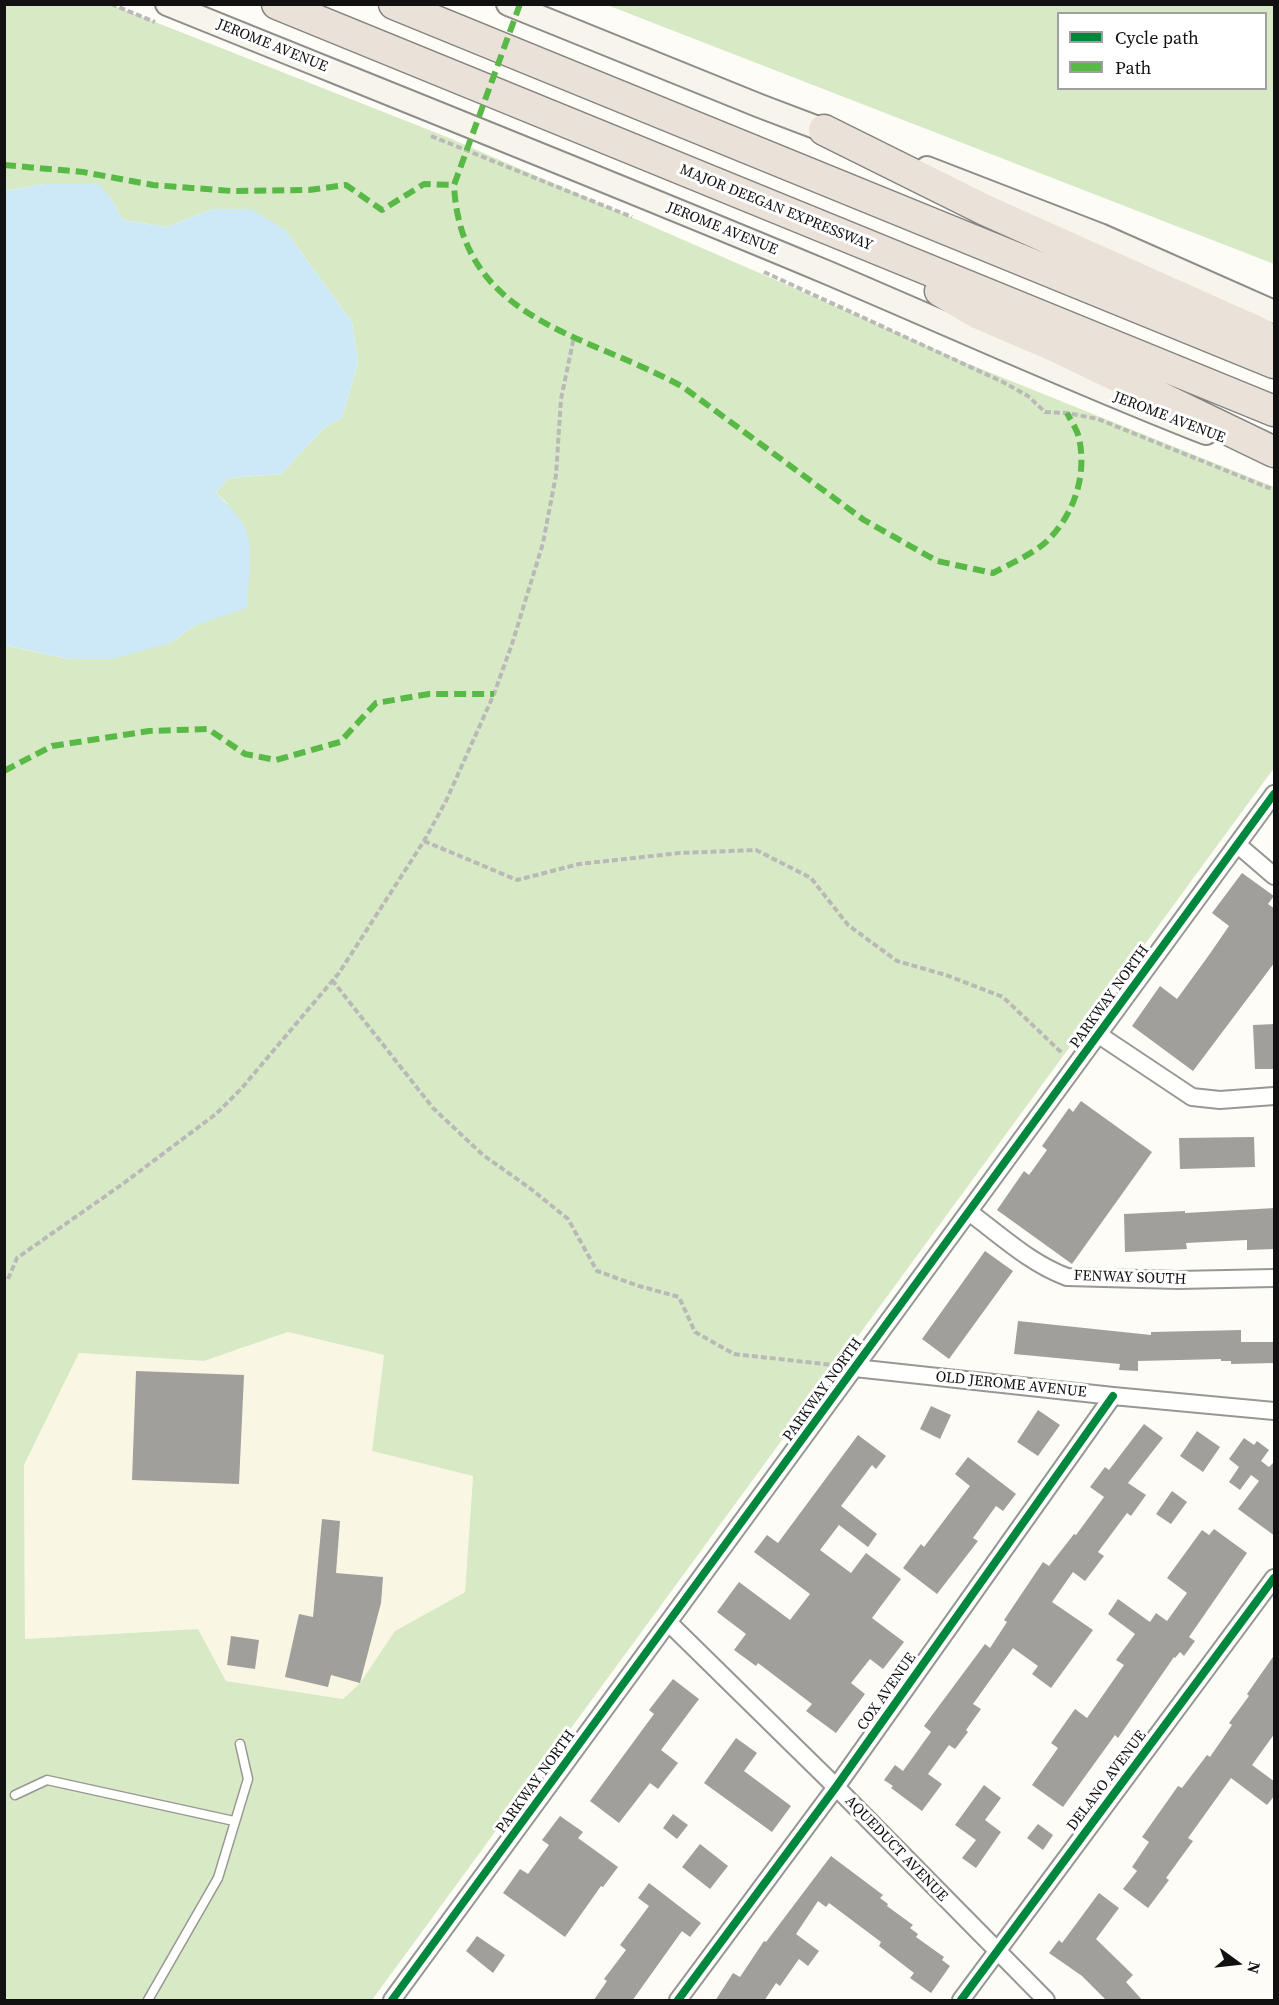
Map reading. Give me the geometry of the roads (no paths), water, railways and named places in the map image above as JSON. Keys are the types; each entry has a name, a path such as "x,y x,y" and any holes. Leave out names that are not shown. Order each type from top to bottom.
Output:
{"highway":[{"name":"MAJOR DEEGAN EXPRESSWAY","path":"277,4 1275,411"},
{"path":"394,4 1275,363"},
{"path":"824,130 985,210 1216,313 1275,342"},
{"path":"855,240 979,314 1056,347 1275,452"}],"main road":[{"path":"508,4 709,86 971,184 1100,236 1275,312"},
{"name":"JEROME AVENUE","path":"166,16 756,243 1140,408 1275,458"}],"street":[{"name":"PARKWAY NORTH","path":"392,2001 1275,794"},
{"path":"1238,845 1275,876"},
{"path":"1099,1035 1192,1097 1220,1100 1275,1096"},
{"name":"FENWAY SOUTH","path":"969,1212 1038,1263 1067,1277 1178,1280 1275,1278"},
{"name":"OLD JEROME AVENUE","path":"855,1368 1275,1411"},
{"name":"COX AVENUE","path":"678,2001 836,1787 1113,1396"},
{"name":"DELANO AVENUE","path":"961,2001 1275,1578"},
{"name":"AQUEDUCT AVENUE","path":"669,1623 836,1787 1046,2001"}],"lane":[{"path":"148,2001 218,1878 248,1779 240,1744"},
{"path":"15,1795 47,1780 234,1821"}],"water":[{"path":"44,184 98,184 110,197 123,220 167,227 213,209 251,209 285,230 352,322 358,363 342,418 325,427 281,474 228,478 216,493 238,517 249,540 247,608 194,626 170,643 112,659 69,659 5,645 5,191"}]}
